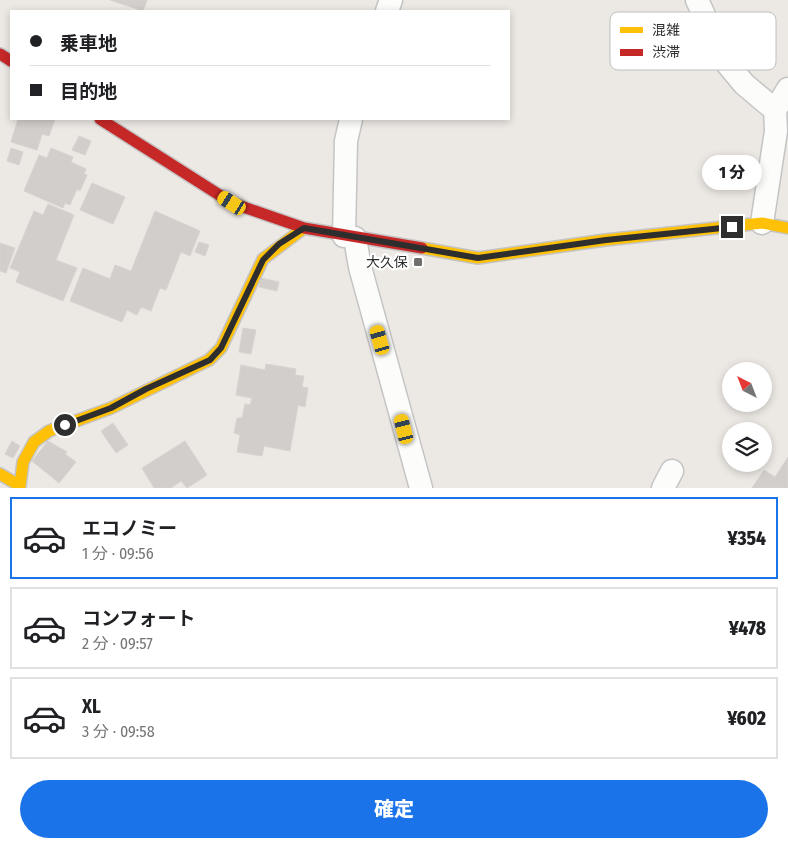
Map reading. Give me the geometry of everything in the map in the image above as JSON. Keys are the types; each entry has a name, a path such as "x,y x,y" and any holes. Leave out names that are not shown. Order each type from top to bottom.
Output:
{"street":[{"path":"697,0 703,12"},
{"path":"732,70 744,84 775,110"},
{"path":"762,223 776,131 775,110 788,90"},
{"path":"102,120 232,203 304,228 478,258 606,240 762,223 788,228"},
{"path":"351,120 346,141 350,237 421,488"},
{"path":"0,474 22,487 23,462 34,442 49,431 111,408 146,389 210,360 221,348 263,260 279,244 304,228"}],"building":[{"path":"110,0 147,0 143,10"},
{"path":"18,120 55,120 49,136 42,134 37,150 11,142"},
{"path":"79,136 91,141 85,155 72,150"},
{"path":"11,148 23,152 19,165 7,161"},
{"path":"51,148 73,157 71,162 86,169 84,174 87,175 80,191 77,189 70,205 65,203 63,208 24,191 39,155 47,158"},
{"path":"92,183 125,197 113,224 80,210"},
{"path":"48,204 74,215 56,260 77,268 63,301 16,282 20,272 10,268 34,211 43,215"},
{"path":"155,211 200,231 190,256 181,252 166,290 160,288 151,311 141,307 137,315 127,310 122,322 70,301 83,268 110,279 115,265 131,271"},
{"path":"199,242 209,245 205,256 195,252"},
{"path":"0,243 15,248 6,273 0,271"},
{"path":"261,278 279,282 277,291 259,287"},
{"path":"243,328 256,330 251,354 239,352"},
{"path":"266,364 296,369 295,375 304,376 302,387 308,388 305,407 298,405 290,451 264,446 262,456 237,452 240,435 234,433 237,418 242,418 245,404 250,405 252,398 236,395 241,365 265,370"},
{"path":"113,423 128,445 116,453 101,431"},
{"path":"12,441 20,446 13,458 5,454"},
{"path":"48,441 67,452 65,454 76,462 59,483 32,461"},
{"path":"185,441 207,475 187,488 181,481 171,488 154,488 142,468"},
{"path":"788,457 788,488 752,488 763,472 767,472 775,477"}],"traffic: slow":[{"path":"422,248 478,258 605,240 762,223 788,228"},
{"path":"0,474 20,486 23,462 34,442 49,431 111,408 209,360 221,348 263,259 304,228"}],"traffic: jam":[{"path":"0,54 10,60"},
{"path":"102,120 232,203 304,228 422,248"}],"place":[{"name":"大久保","path":"418,262"}],"route":[{"path":"65,425 111,408 146,389 210,360 221,348 263,260 279,244 304,228 478,258 606,240 732,227"}]}
